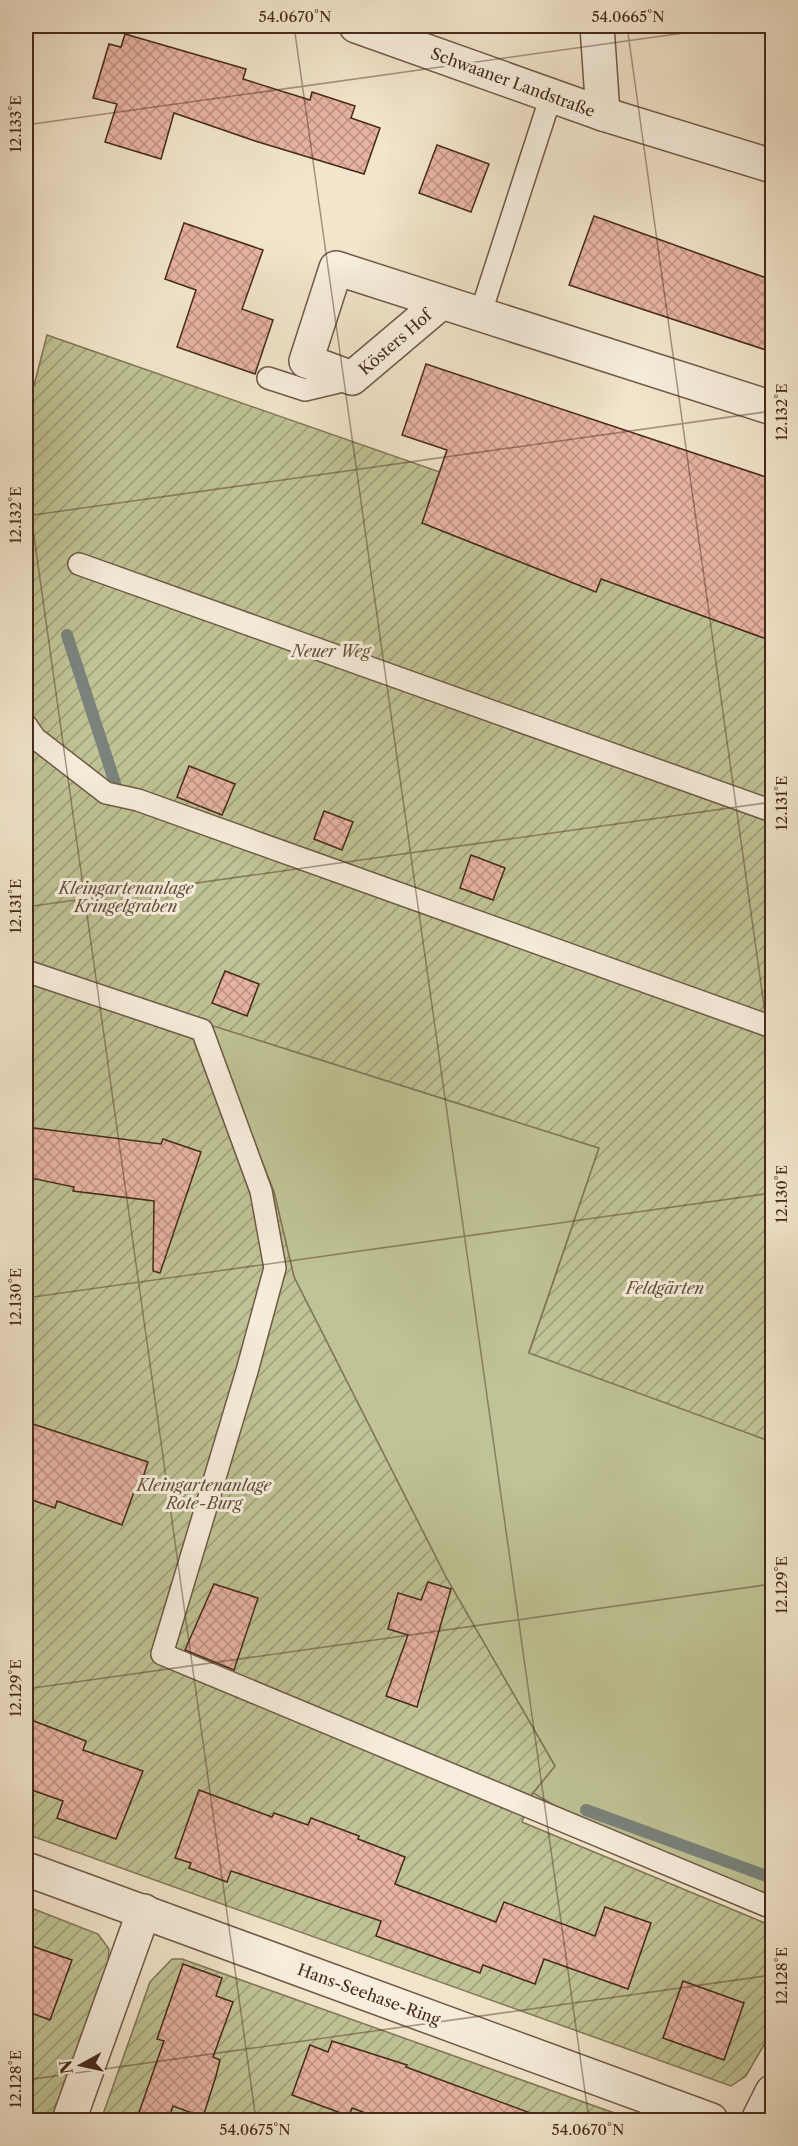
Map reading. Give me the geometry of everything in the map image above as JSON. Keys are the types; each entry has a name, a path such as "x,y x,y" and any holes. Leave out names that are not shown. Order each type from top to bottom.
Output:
{"street":[{"name":"Schwaaner Landstraße","path":"356,26 603,114 772,166"},
{"name":"Schwaaner Landstraße","path":"597,26 603,114"},
{"name":"Kösters Hof","path":"442,302 352,378 306,361 336,268 481,312 772,408"},
{"name":"Hans-Seehase-Ring","path":"26,1869 711,2121"},
{"path":"69,2121 144,1911"},
{"path":"758,2121 772,2092"}],"lane":[{"path":"481,312 551,96"},
{"path":"268,378 305,390 352,378"},
{"path":"79,564 772,811"},
{"path":"26,726 35,738 106,793 138,800 772,1027"},
{"path":"26,972 202,1030 261,1191 275,1268 247,1371 162,1654 772,1908"}],"green space":[{"path":"47,335 772,588 772,1442 529,1353 599,1148 207,1024 274,1192 294,1277 447,1579 555,1766 533,1793 522,1822 772,1926 772,2031 746,2076 731,2086 26,1834 26,416"},
{"path":"206,1023 599,1148 529,1352 772,1442 772,1896 583,1822 533,1793 555,1766 447,1579 294,1277 274,1192"},
{"path":"26,1906 98,1934 109,1949 108,1963 52,2120 26,2120"},
{"path":"172,1959 182,1959 634,2120 101,2120 150,1982"}],"building":[{"path":"125,34 246,69 243,79 310,100 312,92 355,106 351,118 380,128 364,174 255,141 174,113 161,159 105,142 117,104 93,98 109,44 121,47"},
{"path":"437,145 489,164 471,212 419,193"},
{"path":"594,216 772,280 772,352 569,285"},
{"path":"184,223 263,250 242,309 273,320 255,374 177,347 196,290 165,279"},
{"path":"426,364 772,479 772,641 601,579 596,592 422,523 447,450 402,435"},
{"path":"189,766 235,784 222,815 177,797"},
{"path":"324,811 353,822 342,850 314,839"},
{"path":"471,855 505,868 493,900 460,888"},
{"path":"225,971 259,984 247,1016 212,1003"},
{"path":"26,1127 161,1144 163,1139 201,1152 160,1273 153,1271 154,1201 73,1191 74,1187 26,1177"},
{"path":"33,1424 148,1462 138,1493 134,1492 122,1525 57,1501 55,1508 26,1498 26,1448"},
{"path":"428,1582 451,1589 417,1707 386,1696 408,1635 388,1629 398,1593 421,1600"},
{"path":"214,1584 258,1598 234,1670 185,1650"},
{"path":"26,1718 86,1741 83,1750 143,1771 116,1839 57,1818 63,1801 26,1788"},
{"path":"199,1790 272,1817 274,1813 308,1825 311,1818 359,1836 358,1839 405,1857 395,1884 496,1922 504,1902 595,1936 605,1907 651,1923 628,1989 544,1959 535,1984 483,1965 480,1973 376,1936 381,1921 231,1871 227,1882 189,1868 191,1863 175,1858"},
{"path":"26,1944 72,1960 50,2020 26,2011"},
{"path":"183,1964 222,1978 216,1996 233,2002 213,2057 220,2060 216,2076 203,2117 173,2106 168,2121 136,2121 164,2041 157,2039"},
{"path":"683,1981 744,2003 724,2060 663,2038"},
{"path":"332,2041 407,2065 406,2067 541,2117 540,2121 387,2121 352,2108 349,2116 292,2095 310,2045 328,2052"}],"waterway":[{"path":"67,635 115,783"},
{"path":"586,1810 772,1878"}],"park label":[{"name":"Neuer Weg","path":"331,651"},
{"name":"Kleingartenanlage Kringelgraben","path":"126,897"},
{"name":"Feldgärten","path":"665,1288"},
{"name":"Kleingartenanlage Rote-Burg","path":"204,1494"}]}
